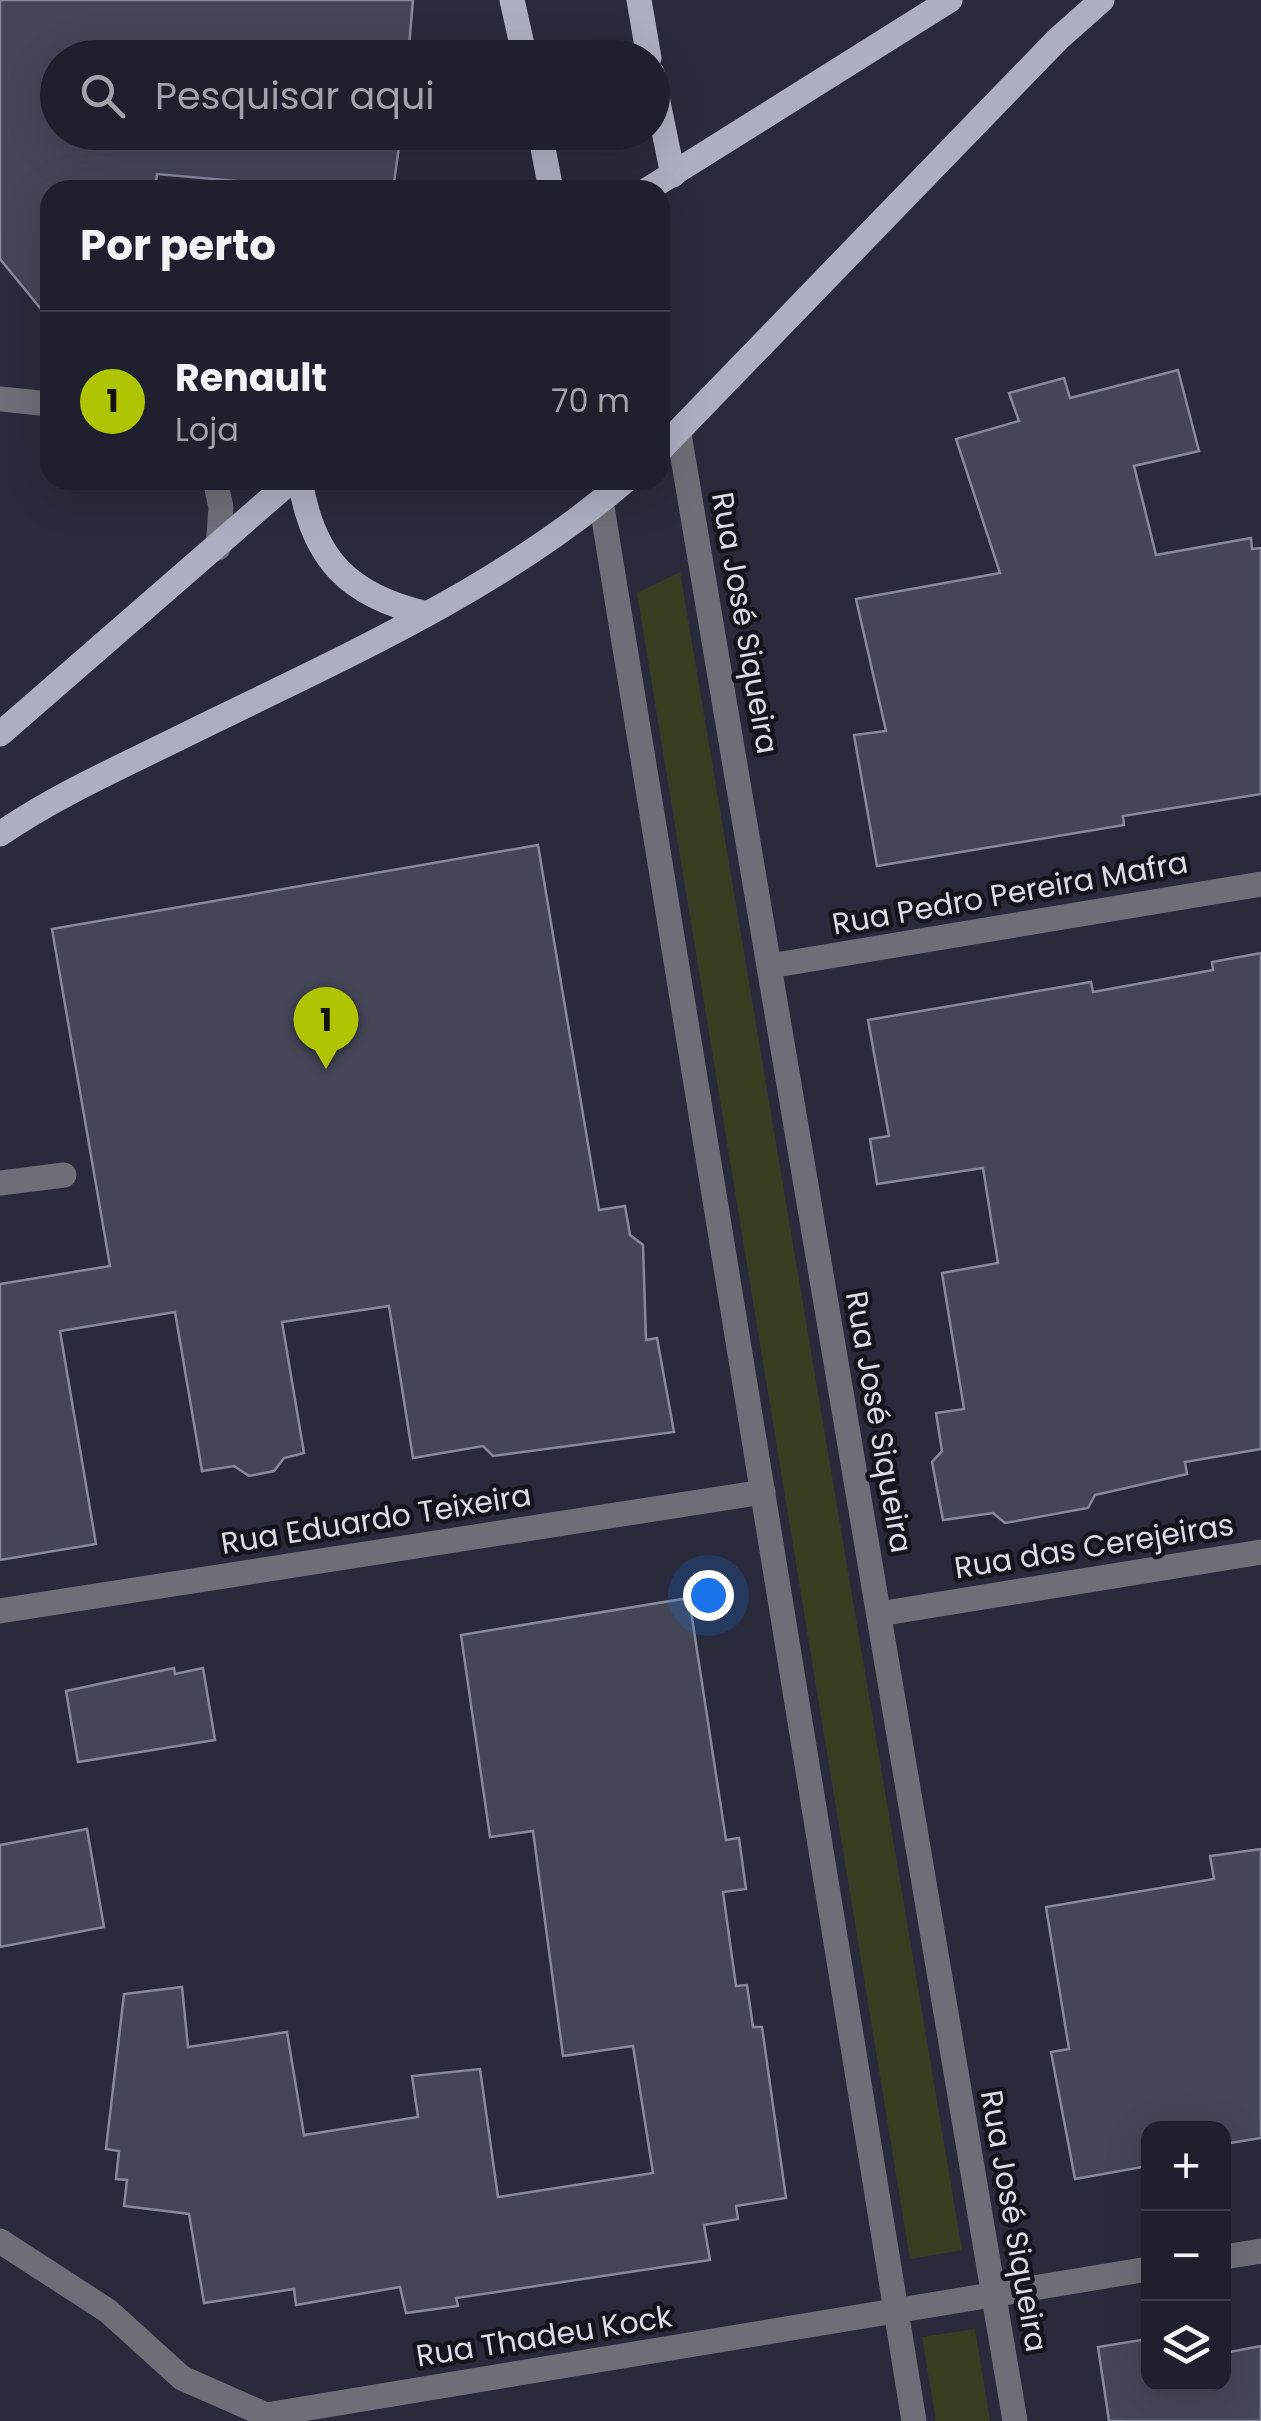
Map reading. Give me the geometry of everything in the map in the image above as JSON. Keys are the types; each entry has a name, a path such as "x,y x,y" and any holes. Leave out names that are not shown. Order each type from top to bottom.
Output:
{"main road":[{"path":"512,0 521,40"},
{"path":"638,0 646,40"},
{"path":"663,180 950,0"},
{"path":"670,442 1058,39 1102,0"},
{"path":"543,150 549,180"},
{"path":"668,150 673,174"},
{"path":"0,734 281,490"},
{"path":"301,490 305,514 322,552 351,584 387,605 427,614"},
{"path":"0,834 68,793 427,614 488,578 615,490"}],"street":[{"path":"0,399 40,403"},
{"name":"Rua José Siqueira","path":"670,442 770,966 1015,2421"},
{"path":"217,490 221,506 218,548"},
{"path":"601,502 914,2421"},
{"name":"Rua Pedro Pereira Mafra","path":"770,966 1261,884"},
{"path":"0,1183 64,1174"},
{"name":"Rua Eduardo Teixeira","path":"0,1611 762,1492"},
{"name":"Rua das Cerejeiras","path":"879,1614 1261,1552"},
{"name":"Rua Thadeu Kock","path":"0,2241 108,2311 182,2378 266,2415 1141,2271"},
{"path":"1231,2256 1261,2251"}],"green space":[{"path":"680,572 962,2250 910,2259 637,593"},
{"path":"975,2329 990,2421 936,2421 922,2337"}],"building":[{"path":"0,0 413,0 410,40 40,40 40,150 399,150 394,180 226,180 157,174 156,180 40,180 40,308 0,259"},
{"path":"1178,370 1199,451 1134,466 1156,555 1251,538 1252,549 1261,548 1261,794 1123,816 1124,825 877,866 854,735 886,731 856,599 1000,573 956,439 1019,421 1009,393 1064,378 1070,398"},
{"path":"538,845 599,1210 625,1206 630,1235 643,1245 646,1340 657,1338 674,1432 493,1456 483,1446 413,1458 389,1306 282,1322 304,1453 284,1458 274,1471 249,1476 234,1466 202,1471 175,1312 60,1331 96,1544 0,1560 0,1284 110,1266 52,929"},
{"path":"1261,953 1261,1449 1185,1462 1187,1474 1095,1495 1088,1508 1005,1523 993,1513 943,1520 932,1462 942,1451 936,1413 964,1409 942,1273 998,1263 983,1168 877,1184 870,1139 889,1136 868,1020 1091,982 1093,992 1213,970 1212,962"},
{"path":"689,1598 726,1840 739,1838 746,1889 723,1892 736,1986 747,1985 753,2027 762,2027 786,2198 736,2206 738,2219 704,2225 710,2260 456,2298 458,2306 406,2313 400,2287 296,2305 294,2289 204,2303 189,2214 124,2206 127,2180 116,2179 119,2151 106,2149 124,1994 182,1987 188,2047 287,2032 304,2135 418,2117 412,2076 480,2069 498,2197 653,2173 633,2046 563,2056 533,1831 490,1837 461,1635"},
{"path":"174,1668 175,1674 203,1668 215,1740 78,1762 66,1691"},
{"path":"87,1829 104,1927 0,1947 0,1845"},
{"path":"1261,1849 1261,2138 1231,2143 1231,2121 1141,2121 1141,2167 1075,2179 1051,2052 1069,2049 1046,1907 1214,1879 1210,1856"},
{"path":"1141,2340 1141,2391 1231,2391 1231,2352 1261,2346 1261,2421 1109,2421 1098,2347"}],"place":[{"name":"Renault","path":"326,1069"}]}
